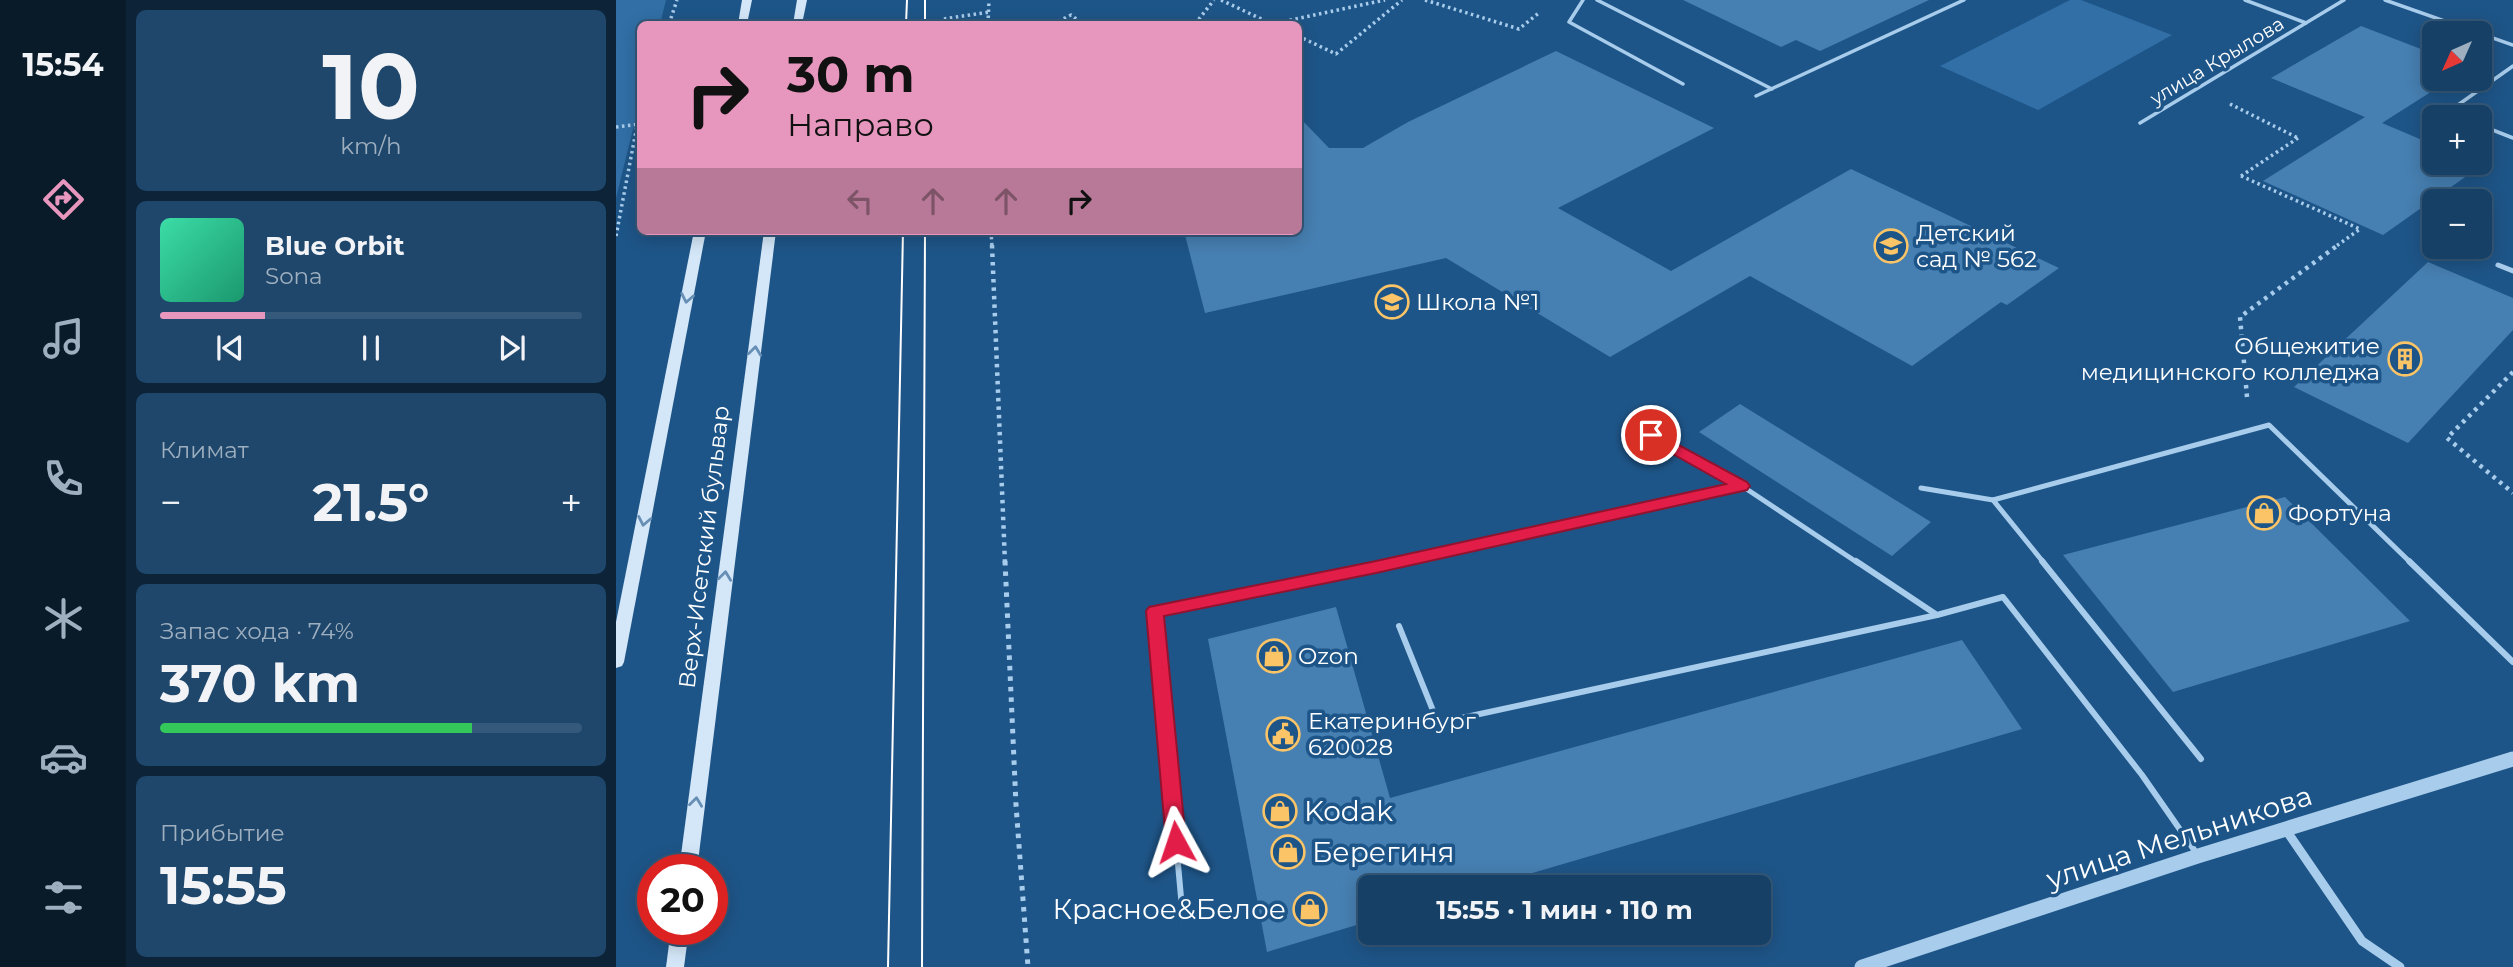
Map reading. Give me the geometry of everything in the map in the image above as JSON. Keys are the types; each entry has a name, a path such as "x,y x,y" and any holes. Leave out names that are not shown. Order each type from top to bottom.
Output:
{"main road":[{"path":"743,21 747,0"},
{"path":"798,21 802,0"},
{"path":"616,661 699,235"},
{"name":"Верх-Исетский бульвар","path":"690,854 769,235"},
{"path":"675,967 678,945"}],"street":[{"name":"улица Мельникова","path":"1862,967 2198,856 2513,759"},
{"path":"2286,830 2362,942 2400,967"}],"lane":[{"path":"1583,0 1569,22 1683,84"},
{"path":"1597,0 1772,89"},
{"path":"1756,96 1964,0"},
{"path":"2245,0 2306,23"},
{"name":"улица Крылова","path":"2140,123 2344,0"},
{"path":"2385,0 2513,44"},
{"path":"2459,105 2513,66"},
{"path":"2492,130 2513,138"},
{"path":"2498,265 2513,271"},
{"path":"1921,488 1993,500 2269,425 2513,662"},
{"path":"1651,435 1742,486 1937,615"},
{"path":"1183,919 1155,611 1376,567 1742,486"},
{"path":"1993,500 2201,759"},
{"path":"1399,626 1438,723 1937,615 2003,597 2142,775 2198,856"}],"path":[{"path":"670,21 677,0"},
{"path":"988,21 989,0"},
{"path":"1197,21 1214,0"},
{"path":"1221,0 1266,21"},
{"path":"1287,21 1385,0"},
{"path":"1302,38 1336,54 1402,0"},
{"path":"1424,0 1519,29 1546,7"},
{"path":"943,21 990,12"},
{"path":"1059,21 1071,15 1079,21"},
{"path":"2224,101 2298,138 2241,176 2360,229 2240,317 2250,432"},
{"path":"616,127 637,123"},
{"path":"616,236 637,133"},
{"path":"991,235 1016,805 1028,967"},
{"path":"2513,372 2447,438 2513,493"},
{"path":"2508,378 2513,382"}],"shaded area":[{"path":"616,0 666,0 661,21 637,21 637,113 616,198"},
{"path":"2070,0 2081,0 2172,35 2038,110 1940,66"}],"building":[{"path":"1683,0 1929,0 1820,51 1796,40 1781,47"},
{"path":"2361,26 2422,49 2422,91 2432,91 2382,123 2422,140 2422,175 2468,175 2448,189 2422,189 2422,207 2383,235 2263,181 2365,117 2271,78"},
{"path":"1556,51 1714,128 1558,208 1671,271 1851,169 2059,268 2007,305 2001,302 1912,366 1750,276 1610,357 1446,258 1205,313 1185,235 1302,235 1302,120 1329,148 1363,148 1408,122"},
{"name":"Общежитие медицинского колледжа","path":"2428,262 2513,298 2513,330 2408,443 2294,387"},
{"path":"1740,404 1931,522 1892,556 1699,432"},
{"path":"2285,497 2410,621 2173,692 2063,555"},
{"path":"1336,607 1390,798 1962,640 2022,729 1526,875 1358,875 1358,925 1267,952 1208,639"}],"tram line":[{"path":"906,21 907,0"},
{"path":"925,0 925,21"},
{"path":"888,967 903,235"},
{"path":"922,967 925,235"}],"place":[{"name":"Детский сад № 562","path":"1891,246"},
{"name":"Школа №1","path":"1392,302"},
{"name":"Общежитие медицинского колледжа","path":"2405,359"},
{"name":"Фортуна","path":"2264,513"},
{"name":"Ozon","path":"1274,656"},
{"name":"Екатеринбург 620028","path":"1283,734"},
{"name":"Kodak","path":"1280,811"},
{"name":"Берегиня","path":"1288,852"},
{"name":"Красное&Белое","path":"1310,909"}],"route":[{"path":"1176,842 1155,611 1376,567 1742,486 1651,435"}]}
